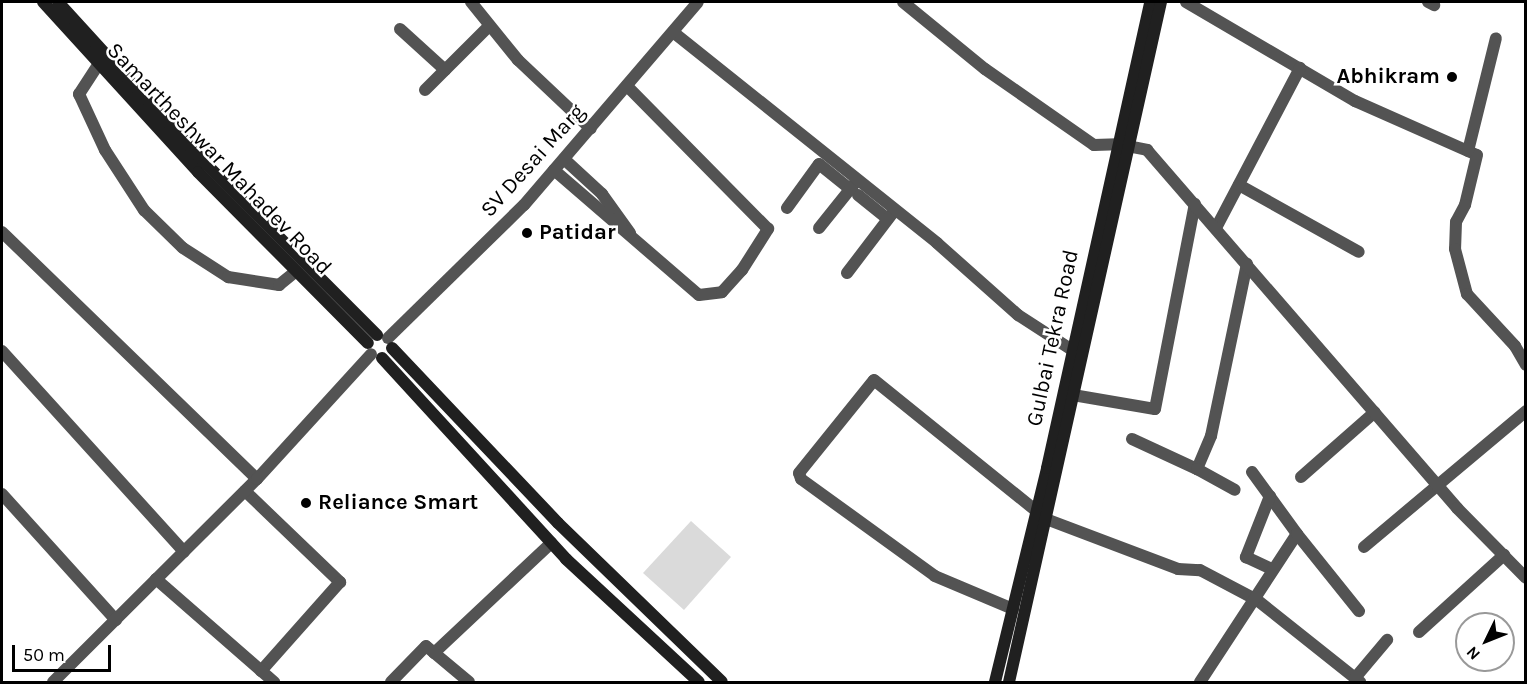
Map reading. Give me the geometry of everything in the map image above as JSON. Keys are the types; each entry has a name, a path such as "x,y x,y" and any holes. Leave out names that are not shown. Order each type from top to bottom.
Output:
{"main road":[{"name":"Samartheshwar Mahadev Road","path":"43,2 98,65 296,271 380,346"},
{"name":"Samartheshwar Mahadev Road","path":"58,2 198,156 380,346"},
{"name":"Gulbai Tekra Road","path":"995,682 1073,395 1150,2"},
{"name":"Gulbai Tekra Road","path":"1009,682 1072,350 1161,2"},
{"path":"380,346 551,543 699,682"},
{"path":"380,346 722,682"}],"street":[{"path":"471,2 518,60 591,129"},
{"name":"SV Desai Marg","path":"53,682 257,479 380,346 434,297 591,129 698,2"},
{"path":"903,2 1047,116 1094,145 1123,145 1147,150 1439,486 1523,573"},
{"path":"1186,2 1355,101 1477,155 1465,204 1456,222 1455,249 1467,294 1515,346 1526,364"},
{"path":"425,90 489,26"},
{"path":"400,29 445,70"},
{"path":"673,32 855,188 892,214 1018,315 1072,350"},
{"path":"1468,151 1496,38"},
{"path":"98,65 79,94 105,150 144,210 183,248 228,277 264,286 279,285 296,271"},
{"path":"1216,228 1300,68"},
{"path":"554,170 699,295 722,292 758,251 768,229 627,86"},
{"path":"564,159 602,194 635,242"},
{"path":"787,208 822,159"},
{"path":"1239,185 1359,252"},
{"path":"819,228 855,188"},
{"path":"1073,395 1155,409 1195,204"},
{"path":"847,273 892,214"},
{"path":"2,232 257,479"},
{"path":"1197,469 1211,436 1247,264"},
{"path":"2,351 184,552"},
{"path":"1013,609 935,576 801,479 800,473 874,381 1041,515 1178,569 1200,570 1257,600 1357,680 1387,640"},
{"path":"1364,547 1526,411"},
{"path":"1301,477 1375,412"},
{"path":"1132,439 1197,469 1234,490"},
{"path":"1252,472 1297,534 1359,612"},
{"path":"245,491 340,582 261,671"},
{"path":"2,494 116,620"},
{"path":"1270,496 1246,557 1272,569"},
{"path":"1200,682 1257,600 1272,569 1297,534"},
{"path":"434,653 551,543"},
{"path":"1419,632 1504,555"},
{"path":"156,579 274,682"},
{"path":"391,682 426,646 469,682"}],"shaded area":[{"path":"691,521 731,557 684,610 643,573"}],"place":[{"name":"Abhikram","path":"1452,77"},
{"name":"Patidar","path":"527,233"},
{"name":"Reliance Smart","path":"306,503"}]}
